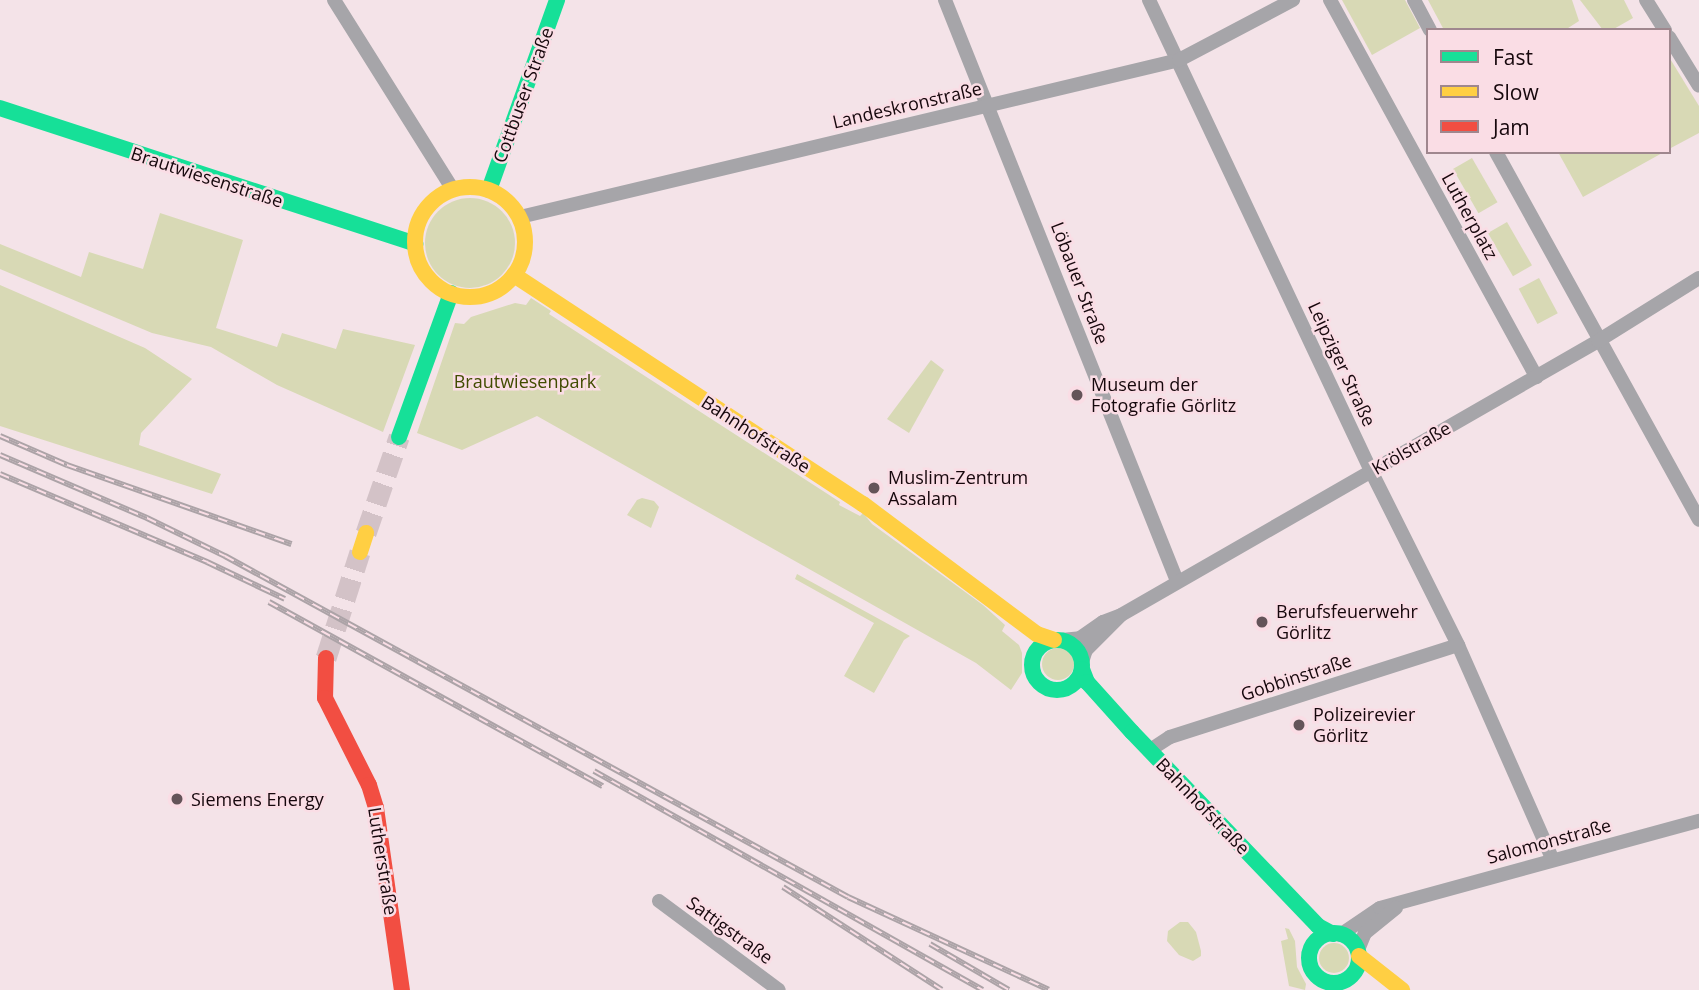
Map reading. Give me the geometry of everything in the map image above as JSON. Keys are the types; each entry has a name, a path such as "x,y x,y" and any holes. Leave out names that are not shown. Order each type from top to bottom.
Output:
{"main road":[{"name":"Cottbuser Straße","path":"489,190 558,0"},
{"name":"Brautwiesenstraße","path":"0,108 415,244"},
{"path":"467,187 489,190 506,200 520,217 525,247 514,275 501,287 485,295 468,297 451,293 436,285 425,273 415,244 417,226 435,199 453,190 467,187"},
{"name":"Bahnhofstraße","path":"514,275 853,497 1037,634 1058,640"},
{"path":"399,437 451,293"},
{"path":"360,552 366,533"},
{"name":"Bahnhofstraße","path":"994,600 1035,654"},
{"path":"1058,640 1076,649 1082,665"},
{"name":"Krölstraße","path":"1035,654 1039,648 1058,640"},
{"path":"1035,654 1033,668 1038,681 1053,689 1064,688"},
{"name":"Lutherstraße","path":"326,658 326,698 369,785 376,807 402,990"},
{"name":"Bahnhofstraße","path":"1082,665 1087,682 1132,732 1318,926 1351,940 1358,953 1402,990"},
{"name":"Krölstraße","path":"1064,688 1076,682 1082,665"},
{"name":"Bahnhofstraße","path":"1064,688 1084,695 1132,732"},
{"name":"Bahnhofstraße","path":"1274,880 1309,940 1310,965 1318,977 1333,983 1347,980 1385,990"},
{"path":"1311,950 1319,939 1337,934"},
{"path":"1347,980 1356,970 1358,953"}],"street":[{"path":"334,0 453,190"},
{"name":"Löbauer Straße","path":"945,0 1177,581"},
{"name":"Leipziger Straße","path":"1149,0 1371,471 1458,645 1552,859"},
{"name":"Landeskronstraße","path":"520,217 1179,60 1293,0"},
{"name":"Lutherplatz","path":"1329,0 1536,377"},
{"path":"1414,0 1429,28"},
{"path":"1646,0 1664,28"},
{"path":"1671,40 1699,86"},
{"path":"1497,154 1699,520"},
{"name":"Krölstraße","path":"1058,640 1080,638 1103,622 1121,615 1598,341 1699,278"},
{"name":"Krölstraße","path":"1082,665 1086,650 1121,615"},
{"name":"Gobbinstraße","path":"1150,750 1170,737 1458,645"},
{"name":"Salomonstraße","path":"1337,934 1368,912 1552,859 1699,821"},
{"name":"Sattigstraße","path":"659,901 779,990"},
{"name":"Salomonstraße","path":"1358,953 1362,937 1376,922 1410,901"}],"green space":[{"path":"1342,0 1405,0 1420,28 1372,55"},
{"path":"1428,0 1572,0 1579,21 1568,28 1443,28"},
{"path":"1580,0 1624,0 1633,18 1616,28 1601,28"},
{"path":"1671,60 1699,106 1699,133 1671,148"},
{"path":"1559,154 1660,154 1583,197"},
{"path":"1472,158 1498,202 1478,213 1453,169"},
{"path":"470,198 487,202 502,211 511,226 515,243 511,260 502,275 487,284 470,288 453,284 438,275 429,260 425,243 429,226 438,211 453,202"},
{"path":"160,213 243,240 216,328 277,347 282,333 336,349 343,329 415,345 383,432 277,385 211,347 152,333 0,269 0,244 81,277 89,252 143,269"},
{"path":"1507,222 1532,265 1513,276 1488,233"},
{"path":"1539,278 1558,313 1537,324 1519,289"},
{"path":"0,285 145,348 192,379 141,433 139,445 221,474 212,494 0,426"},
{"name":"Brautwiesenpark","path":"531,298 551,311 549,314 840,502 839,505 860,516 863,513 872,524 983,605 1005,625 1002,631 1019,645 1022,653 1022,673 1011,690 976,663 537,416 462,450 417,433 455,323 464,324 471,317 515,303 526,305"},
{"path":"931,360 944,370 909,433 887,419"},
{"path":"642,498 654,501 659,507 651,528 627,515 637,500"},
{"path":"797,574 910,636 904,640 874,693 844,676 874,623 795,579"},
{"path":"1058,648 1069,653 1074,664 1069,675 1058,680 1047,675 1042,664 1047,653"},
{"path":"1180,922 1188,922 1196,932 1201,956 1193,961 1179,955 1167,941 1168,931"},
{"path":"1285,928 1289,929 1295,941 1297,967 1306,984 1305,990 1289,986 1281,941 1288,939"},
{"path":"1334,943 1345,947 1349,958 1345,969 1334,973 1323,969 1319,958 1323,947"}],"tunnel":[{"path":"366,533 399,437"},
{"path":"326,658 360,552"}],"railway":[{"path":"0,436 67,465 291,544"},
{"path":"0,455 147,518 225,556 848,897 1049,990"},
{"path":"0,474 207,562 285,599"},
{"path":"269,602 603,786"},
{"path":"594,771 983,990"},
{"path":"783,887 942,990"},
{"path":"930,944 1009,990"}],"traffic: fast":[{"path":"489,190 557,0"},
{"path":"0,108 415,244"},
{"path":"399,437 451,293"},
{"path":"1057,640 1074,648 1082,665 1074,682 1057,690 1040,682 1032,665 1040,648 1057,640"},
{"path":"1082,669 1087,682 1132,732 1318,926 1333,934"},
{"path":"1334,933 1351,941 1359,958 1351,975 1334,983 1317,975 1309,958 1317,941 1334,933"}],"traffic: slow":[{"path":"470,187 491,191 509,203 521,221 525,242 521,263 509,281 491,293 470,297 449,293 431,281 419,263 415,242 419,221 431,203 449,191 470,187"},
{"path":"514,275 863,504 1037,634 1054,640"},
{"path":"360,552 366,533"},
{"path":"1359,956 1402,990"}],"traffic: jam":[{"path":"326,658 325,698 369,785 376,808 402,990"}],"place":[{"name":"Museum der Fotografie Görlitz","path":"1077,395"},
{"name":"Muslim-Zentrum Assalam","path":"874,488"},
{"name":"Berufsfeuerwehr Görlitz","path":"1262,622"},
{"name":"Polizeirevier Görlitz","path":"1299,725"},
{"name":"Siemens Energy","path":"177,799"}]}
